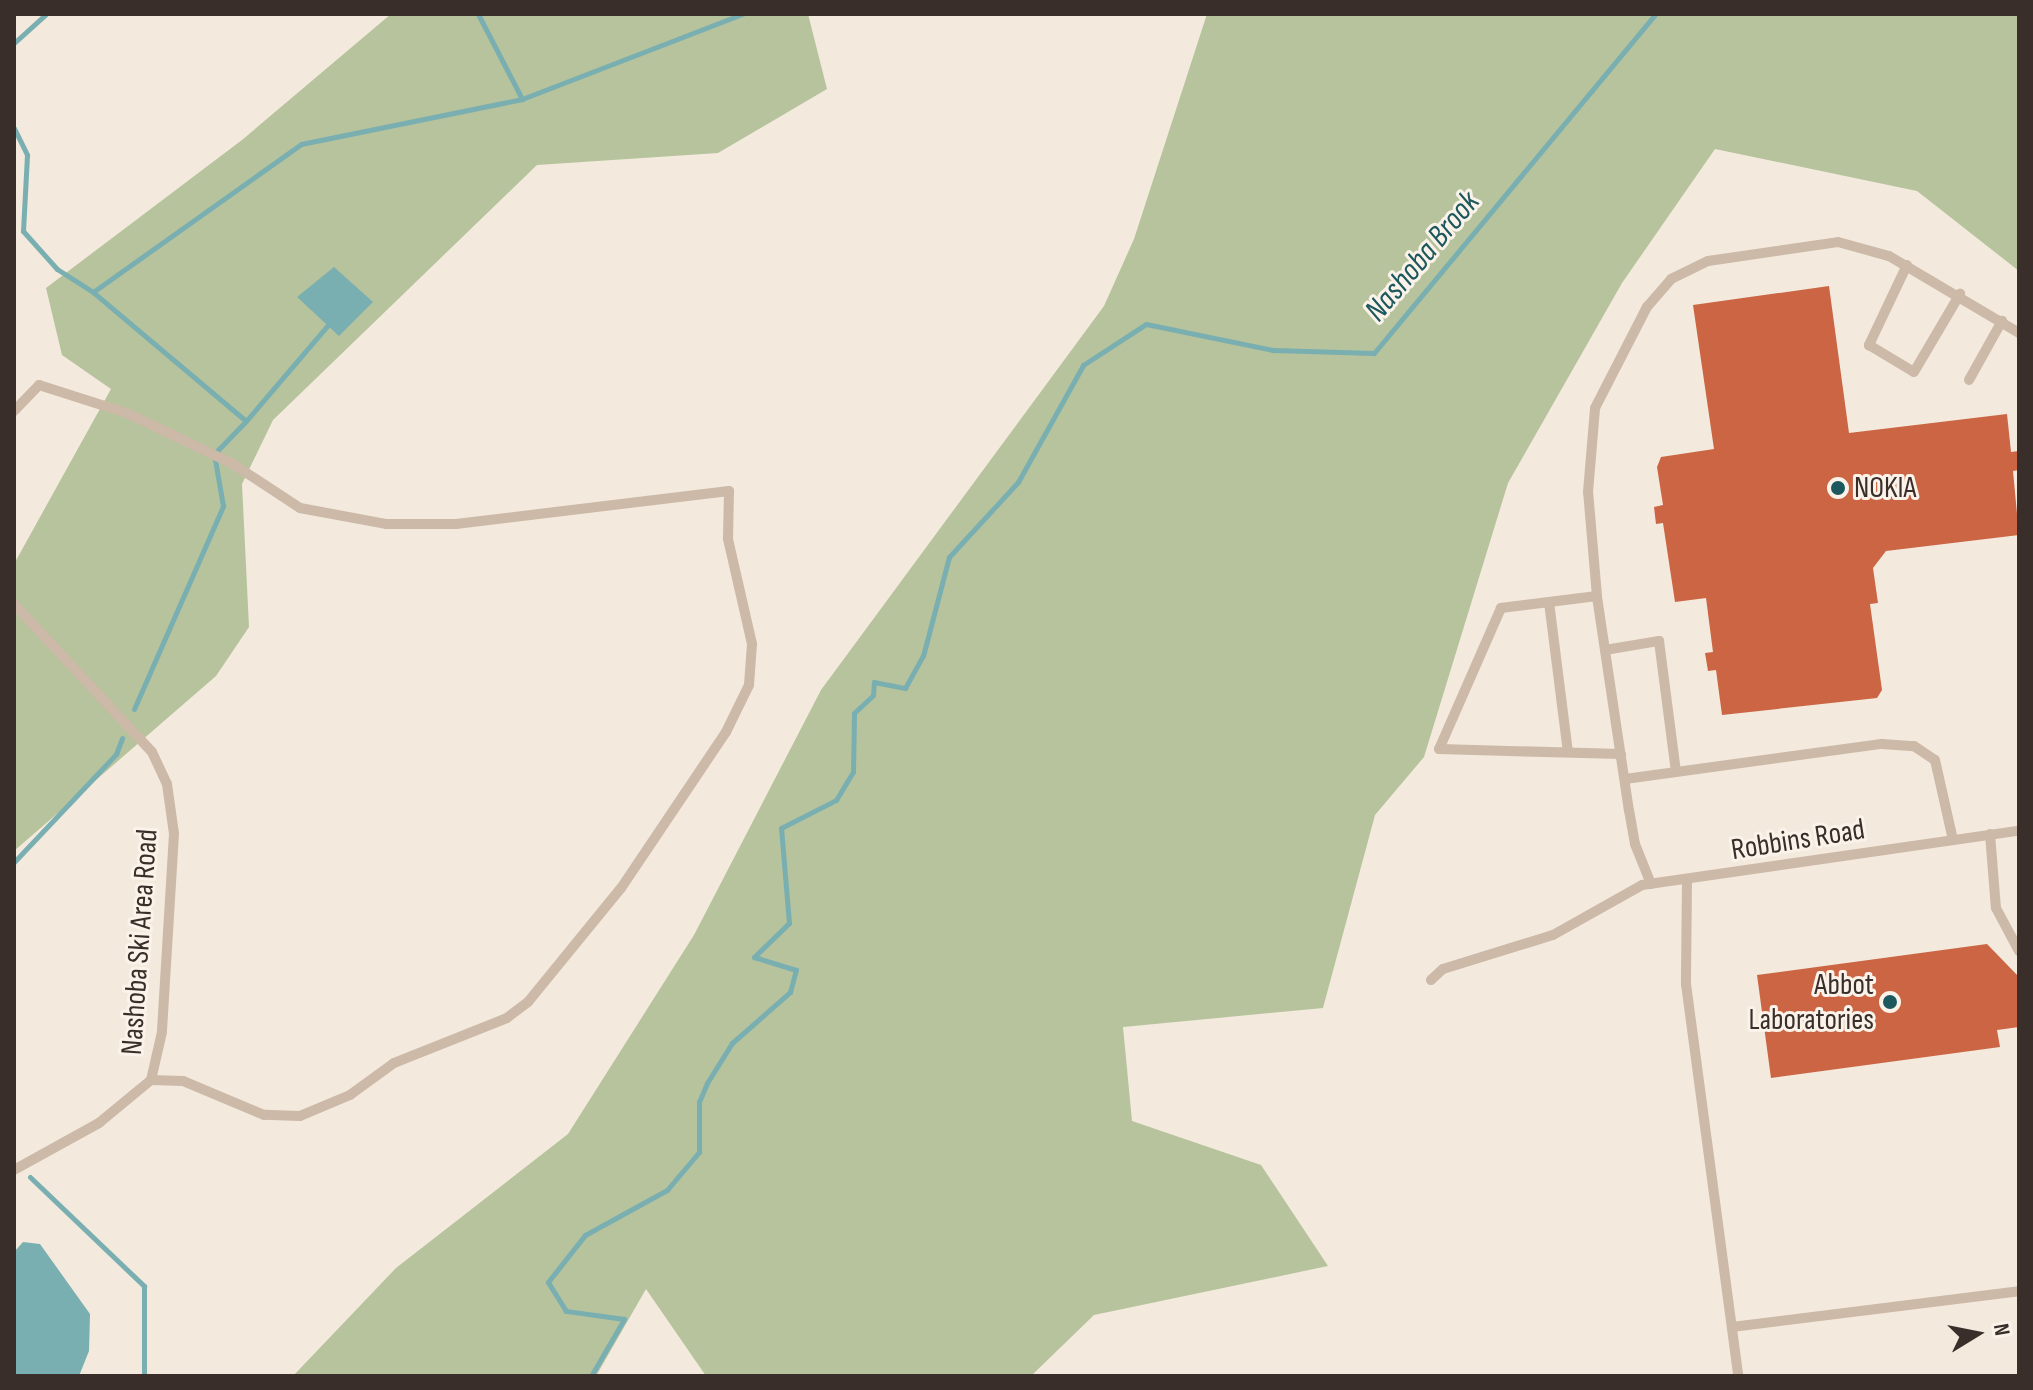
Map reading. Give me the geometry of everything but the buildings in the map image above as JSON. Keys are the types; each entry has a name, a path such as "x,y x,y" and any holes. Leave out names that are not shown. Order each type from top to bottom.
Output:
{"lane":[{"path":"1651,884 1635,844 1597,596 1588,492 1589,429 1603,383 1647,307 1671,279 1708,261 1838,242 1907,265 1960,294 2019,333"},
{"path":"1907,265 1869,345 1914,372 1960,294"},
{"path":"1969,380 2002,321"},
{"path":"14,411 39,385 139,419 233,464 300,508 386,524 456,524 729,491 728,539 752,644 749,685 726,732 638,864 528,1002 507,1018 394,1063 350,1095 300,1116 264,1115 183,1081 151,1080"},
{"path":"1597,596 1501,608 1439,749 1621,754"},
{"path":"1549,602 1568,752"},
{"name":"Nashoba Ski Area Road","path":"14,604 152,752 167,784 174,834 162,1032 151,1080 99,1123 14,1170"},
{"path":"1605,650 1659,641 1676,772"},
{"path":"1625,779 1882,744 1914,746 1935,760 1953,840"},
{"name":"Robbins Road","path":"1431,980 1443,969 1553,935 1589,911 1651,884 2019,831"},
{"path":"1990,834 1996,908 2019,951"},
{"path":"1687,881 1686,984 1738,1376"},
{"path":"1732,1327 2019,1291"}],"green space":[{"path":"391,14 808,14 827,89 718,153 537,165 273,420 242,484 249,627 216,676 14,851 14,564 111,389 62,355 46,288 242,140"},
{"path":"1207,14 2019,14 2019,271 1917,191 1715,149 1622,283 1508,483 1424,757 1375,815 1323,1008 1123,1027 1132,1121 1261,1165 1328,1266 1094,1315 1031,1376 706,1376 646,1289 596,1376 293,1376 396,1268 568,1134 694,935 821,690 1104,306 1134,239"}],"water":[{"path":"334,267 373,302 339,336 297,297"},
{"path":"23,1242 40,1244 90,1314 89,1351 79,1376 14,1376 14,1252"}],"waterway":[{"path":"14,43 46,14"},
{"path":"478,14 522,99"},
{"path":"134,709 223,506 214,454 246,421 93,292 301,144 522,99 742,14"},
{"name":"Nashoba Brook","path":"591,1376 624,1319 566,1311 548,1282 585,1235 667,1190 699,1152 699,1102 707,1083 732,1043 790,992 796,970 754,957 789,923 781,828 836,800 853,772 854,713 873,695 874,682 905,688 923,656 949,557 1018,482 1083,365 1146,324 1273,350 1374,353 1655,14"},
{"path":"14,128 27,155 23,231 57,269 93,292"},
{"path":"246,421 328,325"},
{"path":"14,862 116,754 122,738"},
{"path":"30,1177 144,1286 144,1376"}],"place":[{"name":"NOKIA","path":"1838,488"},
{"name":"Abbot Laboratories","path":"1890,1002"}]}
